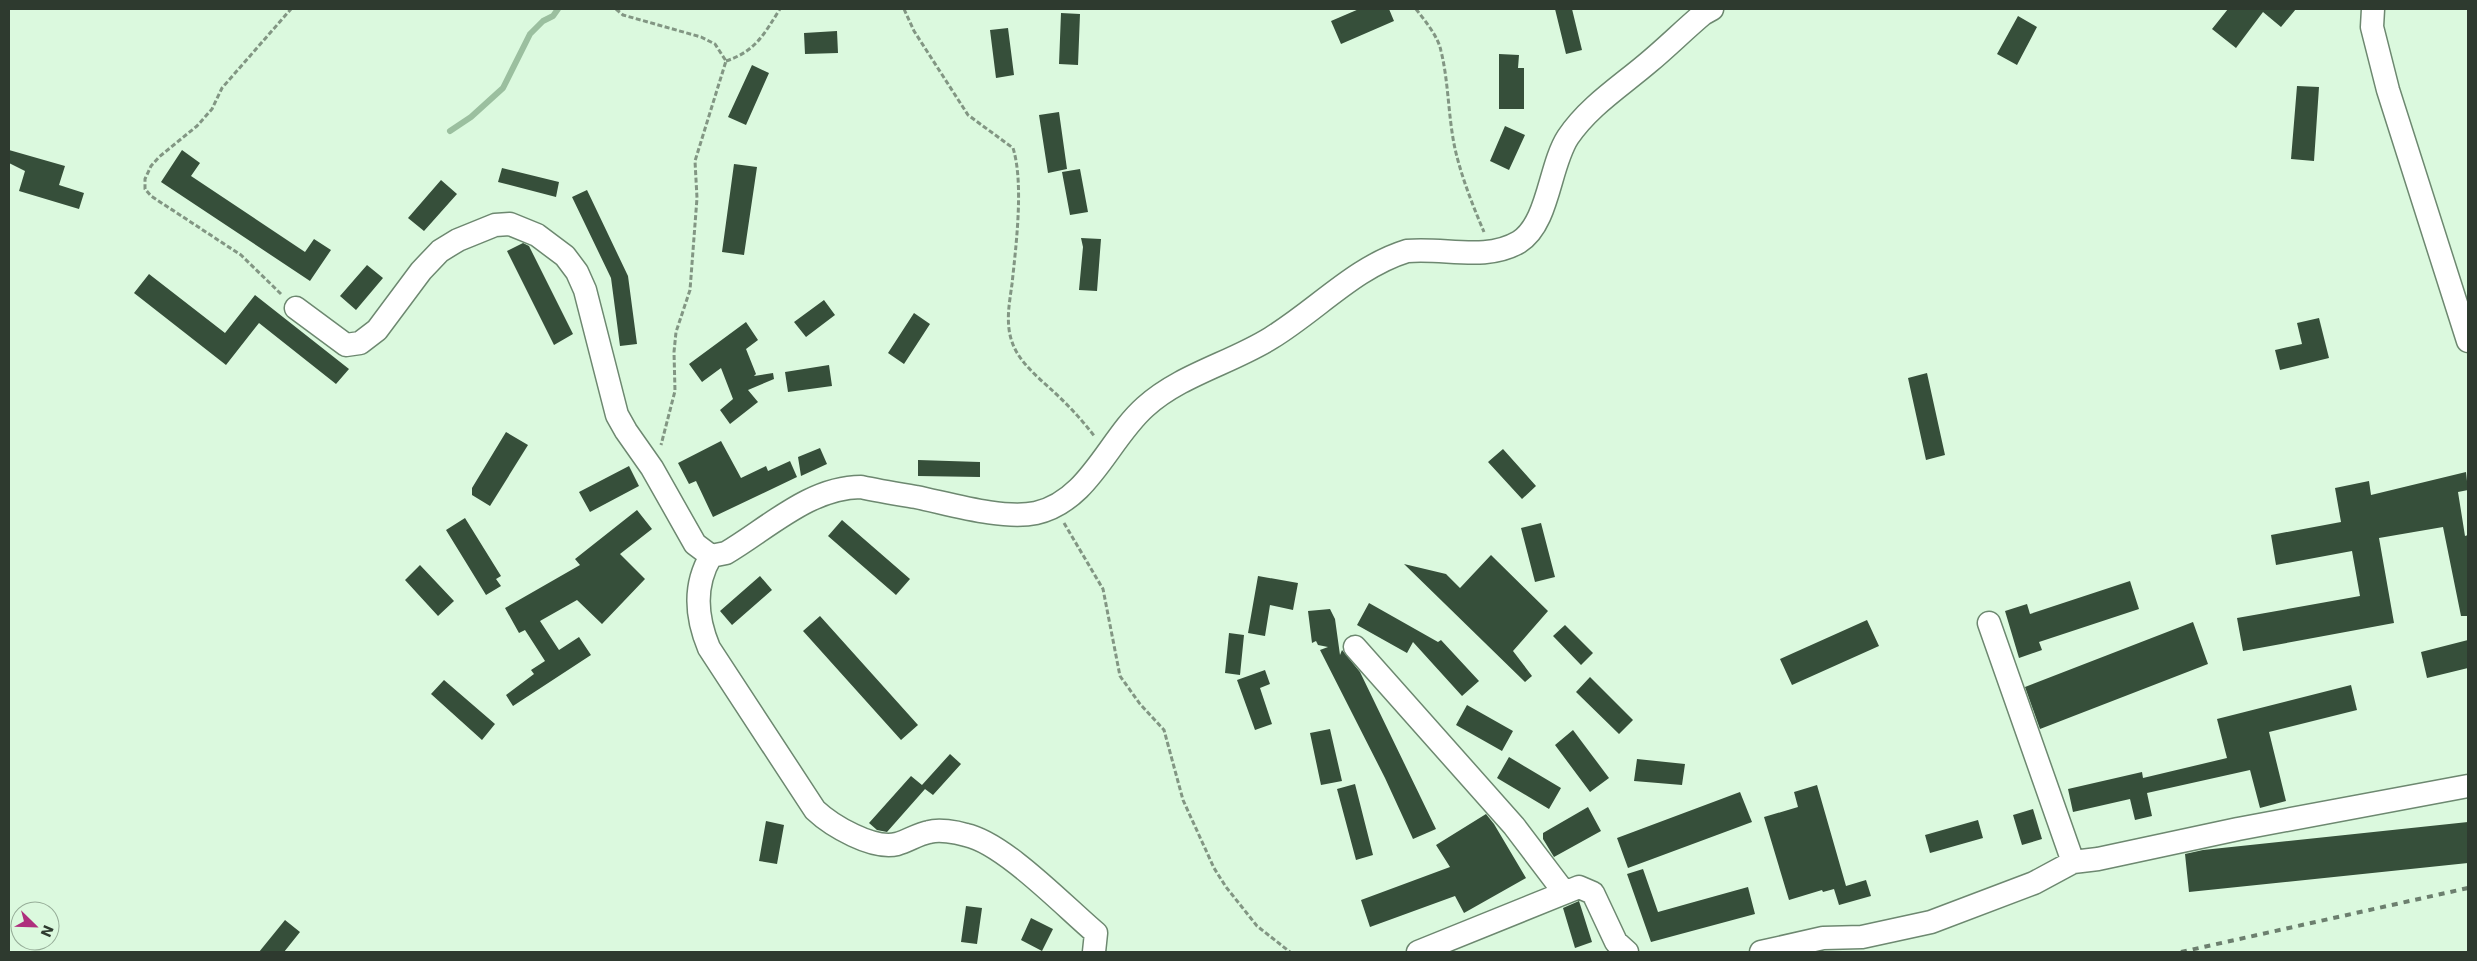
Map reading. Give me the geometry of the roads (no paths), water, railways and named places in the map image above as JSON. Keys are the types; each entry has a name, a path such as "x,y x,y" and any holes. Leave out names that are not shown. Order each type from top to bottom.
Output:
{"street":[{"path":"296,308 346,345 353,346 360,343 376,330 421,270 440,250 458,240 495,225 510,224 526,229 551,244 577,272 592,311 617,415 626,432 652,468 695,544 711,556 726,553 785,515 830,492 846,487 861,487 988,511 1035,513 1051,508 1088,479 1146,405 1175,387 1270,339 1362,272 1379,262 1407,251 1492,252 1520,241 1530,232 1541,211 1558,158 1567,139 1578,124 1604,98 1703,14 1712,9"},
{"path":"2373,9 2372,27 2378,57 2468,341"},
{"path":"711,556 701,577 698,595 698,612 709,648 815,810 826,820 853,835 880,845 895,845 930,831 966,835 984,841 1003,852 1096,933 1094,952"},
{"path":"1989,623 2073,862"},
{"path":"1355,647 1514,826 1564,892"},
{"path":"1762,952 1823,938 1862,937 1930,922 2034,883 2073,862 2098,859 2238,829 2468,786"},
{"path":"1418,952 1579,887 1593,893 1616,942 1627,952"}],"waterway":[{"path":"450,131 471,117 503,88 530,34 543,21 553,16 558,9"}],"railway":[{"path":"2181,952 2468,888"}]}
